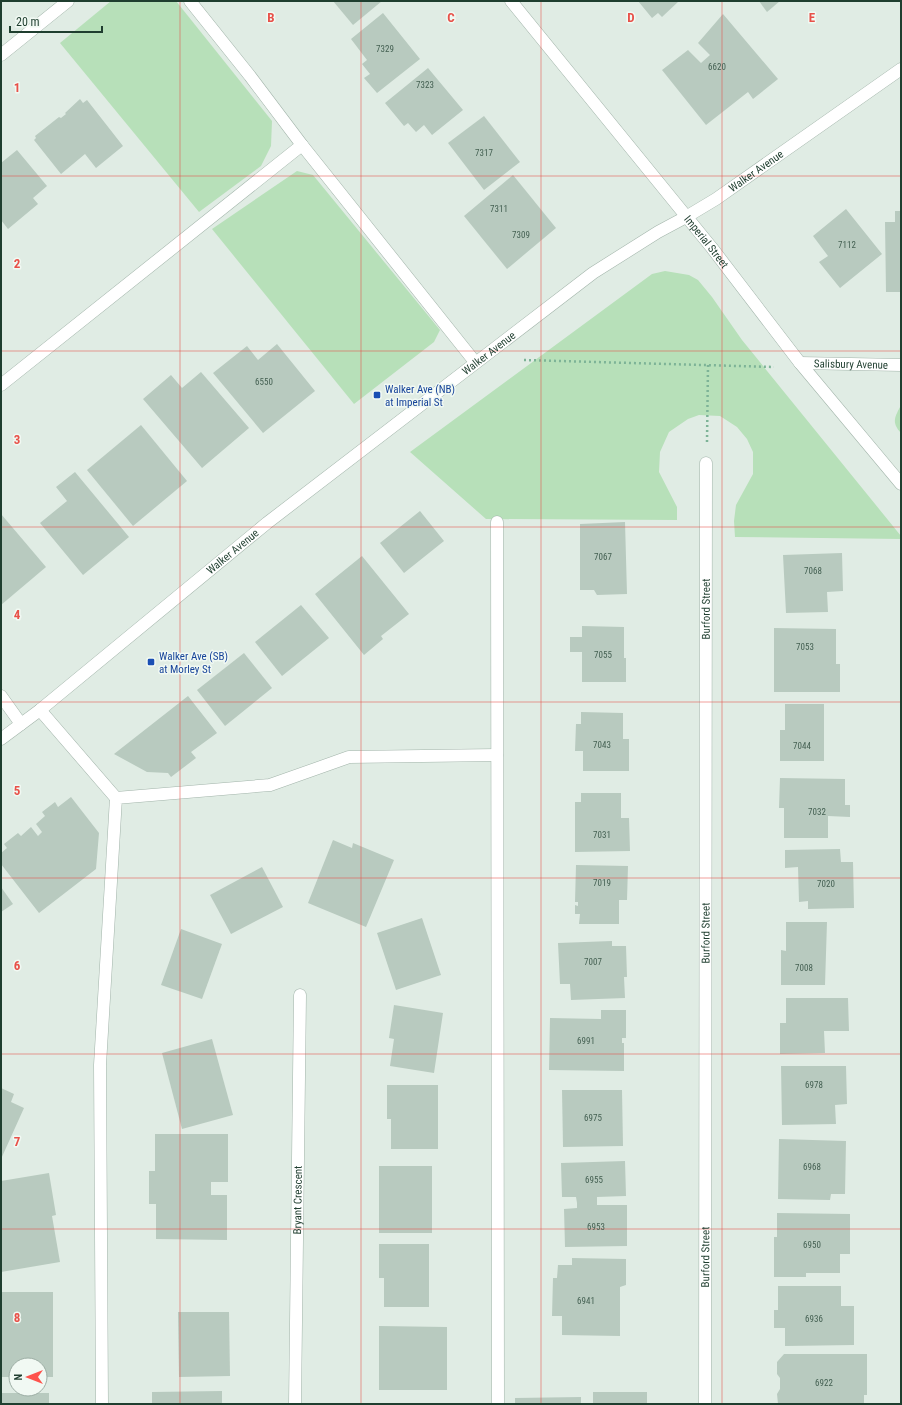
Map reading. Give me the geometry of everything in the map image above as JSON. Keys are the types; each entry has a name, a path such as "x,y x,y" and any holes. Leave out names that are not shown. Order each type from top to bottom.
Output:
{"street":[{"path":"1,55 68,1"},
{"path":"190,1 250,76 302,145 476,362"},
{"name":"Imperial Street","path":"511,1 686,218 712,248 800,363 901,484"},
{"name":"Walker Avenue","path":"1,739 40,710 267,524 593,273 658,232 686,218 721,196 901,69"},
{"path":"1,385 302,145"},
{"name":"Salisbury Avenue","path":"800,363 901,365"},
{"name":"Burford Street","path":"705,1404 706,463"},
{"path":"498,522 498,1404"},
{"path":"1,696 21,724"},
{"path":"40,710 116,798 100,1065 102,1404"},
{"path":"116,798 270,785 348,757 497,755"},
{"name":"Bryant Crescent","path":"295,1404 300,995"}],"path":[{"path":"524,360 769,367 800,363"},
{"path":"706,463 708,365"}],"green space":[{"path":"111,1 176,1 272,121 271,146 261,166 199,212 60,43"},
{"path":"297,171 313,175 440,330 434,342 354,404 212,229"},
{"path":"665,271 689,275 698,280 712,297 742,340 901,536 901,539 735,537 734,521 736,505 753,474 753,452 747,439 737,427 720,416 699,415 688,419 669,432 660,452 659,472 677,507 677,520 486,519 410,452 652,274"},
{"path":"901,405 901,433 896,426 895,419"}],"building":[{"path":"333,1 382,1 353,25"},
{"path":"638,1 679,1 662,17 658,13 652,18"},
{"path":"759,1 780,1 767,12"},
{"path":"383,13 420,59 377,93 364,78 370,74 362,64 367,60 351,39"},
{"path":"723,14 778,79 753,99 748,92 706,125 662,70 688,50 701,63 710,55 698,43"},
{"path":"428,68 463,110 432,135 424,125 416,132 408,123 404,126 385,103"},
{"path":"80,99 83,103 87,100 123,146 96,168 85,154 61,174 34,140 36,138 35,136 59,117 61,118 66,114 65,113"},
{"path":"484,116 520,162 484,190 448,143"},
{"path":"17,150 47,186 33,198 38,204 8,229 1,220 1,163"},
{"path":"513,175 556,228 507,269 464,216"},
{"path":"846,209 882,254 840,288 819,262 828,256 813,236"},
{"path":"895,211 901,211 901,292 886,292 885,222 895,222"},
{"path":"277,344 315,391 263,433 213,373 247,346 258,360"},
{"path":"201,372 249,428 202,468 143,399 171,375 182,388"},
{"path":"141,425 187,481 133,526 87,470"},
{"path":"75,472 129,537 83,575 40,523 67,501 56,487"},
{"path":"420,511 444,541 404,573 380,543"},
{"path":"1,514 46,567 1,605"},
{"path":"625,522 627,594 597,595 594,590 580,590 580,524"},
{"path":"842,553 843,591 827,592 828,612 786,613 783,555"},
{"path":"362,556 409,614 381,636 383,639 364,655 315,594"},
{"path":"301,605 329,638 282,676 255,642"},
{"path":"582,626 624,627 626,682 582,682 582,652 570,652 570,637 582,637"},
{"path":"774,628 836,629 836,664 840,664 840,692 774,692"},
{"path":"244,653 272,688 225,726 197,690"},
{"path":"188,696 217,733 191,752 196,758 171,777 168,773 147,772 114,754"},
{"path":"785,704 824,704 824,761 780,761 780,730 785,730"},
{"path":"581,712 623,713 623,739 629,739 629,771 583,771 583,751 575,751 576,724 581,724"},
{"path":"780,778 845,779 845,805 850,805 850,817 828,816 828,838 784,838 784,808 779,808"},
{"path":"581,793 621,793 621,818 629,818 630,851 575,852 575,802 581,802"},
{"path":"71,797 99,833 96,869 39,913 1,864 1,853 7,848 4,844 18,833 21,836 31,827 38,836 42,832 36,824 45,816 42,812 55,802 58,807"},
{"path":"333,840 352,848 353,843 394,860 366,927 308,903"},
{"path":"840,849 841,862 853,862 854,908 808,909 808,901 799,902 798,867 785,868 785,850"},
{"path":"576,865 628,866 627,900 619,900 619,924 579,924 580,914 575,914 575,905 578,906 578,902 575,902"},
{"path":"262,867 283,907 231,934 210,895"},
{"path":"1,887 13,904 1,912"},
{"path":"422,918 441,975 396,990 377,933"},
{"path":"786,922 827,922 825,985 781,985 781,950 786,951"},
{"path":"181,929 222,944 202,999 161,985"},
{"path":"612,941 612,946 626,946 627,977 624,977 625,998 571,1000 570,984 560,984 558,943"},
{"path":"786,998 848,998 849,1031 824,1031 825,1053 780,1054 780,1023 786,1023"},
{"path":"394,1005 443,1013 434,1073 390,1066 394,1039 389,1038"},
{"path":"601,1010 626,1010 626,1038 622,1038 622,1043 624,1043 624,1071 549,1070 550,1018 601,1019"},
{"path":"212,1039 233,1115 182,1129 162,1053"},
{"path":"781,1066 846,1066 847,1104 835,1105 836,1124 782,1125"},
{"path":"387,1085 438,1085 438,1149 391,1149 391,1119 387,1119"},
{"path":"1,1088 14,1094 11,1102 24,1108 1,1159"},
{"path":"562,1090 622,1090 623,1146 563,1147"},
{"path":"155,1134 228,1134 228,1182 211,1182 211,1195 227,1195 227,1240 156,1239 156,1204 149,1204 149,1171 155,1171"},
{"path":"779,1139 846,1141 845,1194 831,1194 830,1200 778,1199"},
{"path":"625,1161 626,1196 597,1197 597,1205 627,1205 627,1246 565,1247 564,1209 577,1208 577,1203 576,1197 562,1197 561,1163"},
{"path":"379,1166 432,1166 432,1233 379,1233"},
{"path":"49,1173 56,1215 52,1216 60,1262 1,1272 1,1181"},
{"path":"777,1213 850,1214 850,1254 840,1254 840,1273 806,1273 806,1277 774,1277 774,1237 777,1237"},
{"path":"379,1244 429,1244 429,1307 384,1307 384,1278 379,1278"},
{"path":"572,1258 626,1259 626,1285 620,1287 620,1336 562,1335 562,1316 552,1316 553,1278 557,1278 558,1265 572,1265"},
{"path":"778,1286 841,1286 841,1306 854,1306 854,1345 785,1346 785,1328 774,1328 774,1310 778,1310"},
{"path":"1,1292 53,1292 53,1377 48,1377 48,1357 8,1357 8,1377 1,1377"},
{"path":"178,1312 229,1312 230,1376 179,1377"},
{"path":"379,1326 447,1327 447,1390 379,1390"},
{"path":"784,1354 867,1354 867,1395 864,1395 864,1404 778,1404 777,1394 780,1389 780,1378 777,1374 777,1362"},
{"path":"222,1391 222,1404 152,1404 152,1392"},
{"path":"593,1392 647,1392 647,1404 593,1404"},
{"path":"1,1393 8,1393 8,1397 48,1397 49,1393 49,1404 1,1404"},
{"path":"581,1397 581,1404 515,1404 515,1398"}],"place":[{"name":"Walker Ave (NB) at Imperial St","path":"377,395"},
{"name":"Walker Ave (SB) at Morley St","path":"151,662"}]}
